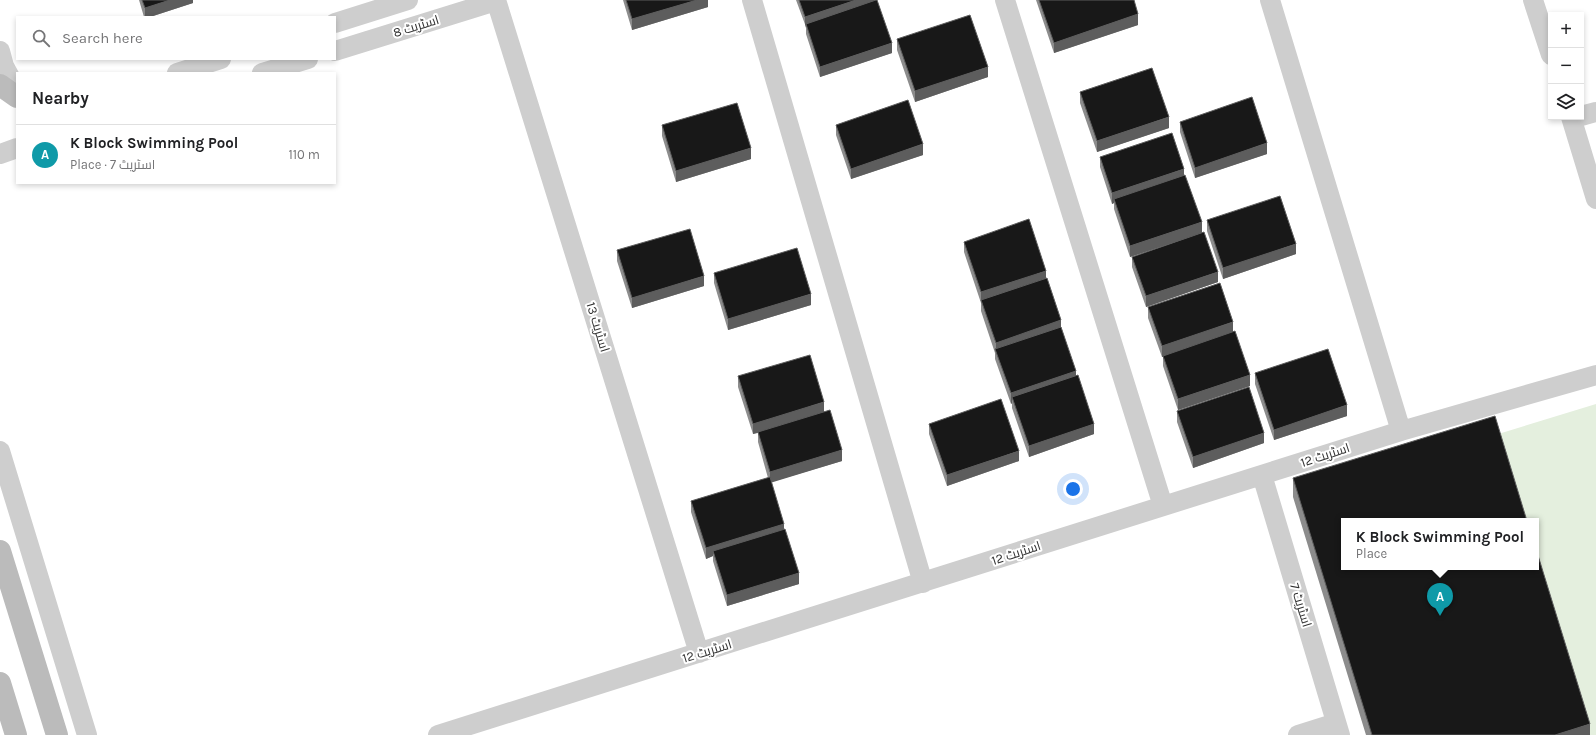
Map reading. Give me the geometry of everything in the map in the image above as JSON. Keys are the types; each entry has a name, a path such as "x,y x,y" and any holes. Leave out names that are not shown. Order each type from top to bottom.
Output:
{"main road":[{"path":"0,85 16,96"},
{"path":"0,551 57,735"},
{"path":"0,683 16,735"}],"street":[{"path":"336,23 408,0"},
{"path":"752,0 923,582"},
{"path":"1004,0 1163,506"},
{"path":"1270,0 1401,431"},
{"path":"1533,0 1549,48"},
{"name":"اسٹریٹ 8","path":"336,51 496,1"},
{"name":"اسٹریٹ 13","path":"496,1 700,654"},
{"path":"0,51 4,66 16,88"},
{"path":"180,72 218,60"},
{"path":"265,72 305,60"},
{"path":"1584,115 1596,112"},
{"path":"1576,120 1596,199"},
{"path":"0,154 16,148"},
{"name":"اسٹریٹ 12","path":"438,735 700,654 1401,431 1596,375"},
{"path":"0,451 88,735"},
{"name":"اسٹریٹ 7","path":"1262,475 1338,729"},
{"path":"1298,735 1338,729"}],"green space":[{"path":"1596,404 1596,735 1588,735 1537,570 1539,570 1539,518 1520,518 1495,435"}],"building":[{"path":"142,0 170,0 145,8"},
{"path":"626,0 697,0 632,19"},
{"path":"799,0 856,0 805,17"},
{"path":"876,0 892,43 820,67 806,24"},
{"path":"1039,0 1134,0 1138,14 1054,43"},
{"path":"970,15 988,67 915,91 897,39"},
{"path":"1152,68 1169,117 1097,141 1080,92"},
{"path":"1252,97 1267,143 1195,168 1180,122"},
{"path":"908,100 923,144 851,169 836,125"},
{"path":"737,103 751,148 676,171 662,125"},
{"path":"1172,133 1184,169 1112,193 1100,157"},
{"path":"1185,175 1202,222 1130,246 1114,199"},
{"path":"1280,196 1296,244 1223,268 1207,220"},
{"path":"1029,219 1046,271 981,292 964,242"},
{"path":"690,229 704,276 632,298 617,250"},
{"path":"1204,232 1218,272 1146,296 1132,257"},
{"path":"797,248 811,294 728,319 714,273"},
{"path":"1047,278 1061,320 996,343 981,300"},
{"path":"1220,283 1233,322 1162,346 1148,307"},
{"path":"1061,327 1076,371 1011,393 995,349"},
{"path":"1235,331 1250,375 1178,399 1163,356"},
{"path":"1328,349 1347,405 1274,430 1255,373"},
{"path":"810,355 824,402 753,424 738,376"},
{"path":"1078,375 1094,424 1029,446 1012,397"},
{"path":"1249,387 1264,433 1193,457 1177,411"},
{"path":"1001,399 1019,451 947,475 929,424"},
{"path":"830,410 842,450 770,472 758,432"},
{"path":"1495,416 1526,518 1341,518 1341,570 1539,570 1539,559 1590,724 1555,735 1372,735 1293,478"},
{"path":"770,477 784,524 706,548 691,501"},
{"path":"785,529 799,573 727,595 713,551"}],"place":[{"name":"K Block Swimming Pool","path":"1440,616"}]}
